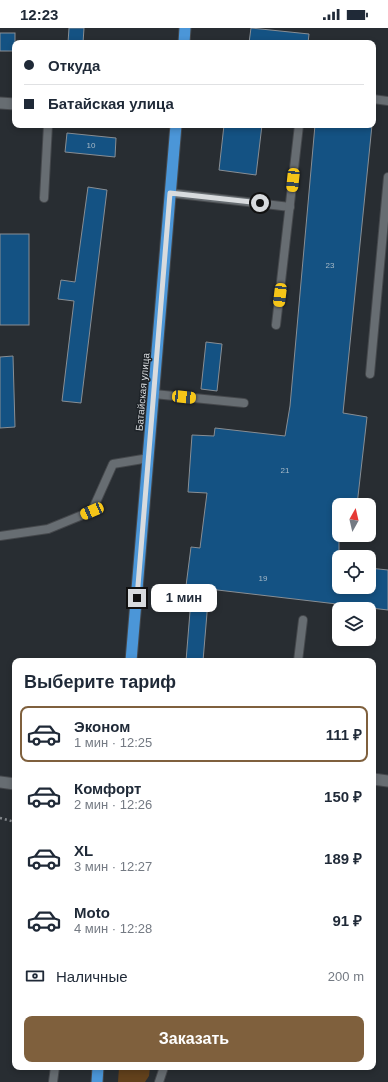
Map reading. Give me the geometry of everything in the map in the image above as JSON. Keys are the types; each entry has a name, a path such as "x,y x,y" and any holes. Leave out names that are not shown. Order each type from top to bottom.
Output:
{"highway":[{"path":"184,40 185,28"},
{"name":"Батайская улица","path":"131,658 176,128"},
{"path":"97,1082 98,1070"}],"street":[{"path":"0,103 12,104"},
{"path":"376,779 388,781"},
{"path":"0,782 12,784"}],"lane":[{"path":"376,99 388,101"},
{"path":"44,198 48,128"},
{"path":"276,325 299,128"},
{"path":"370,374 388,177"},
{"path":"170,193 290,207"},
{"path":"154,394 244,402"},
{"path":"0,536 48,529 92,511 113,464 149,458"},
{"path":"298,658 303,620"},
{"path":"53,1082 55,1070"},
{"path":"159,1082 163,1070"}],"path":[{"path":"0,818 12,821"}],"shaded area":[{"path":"119,1070 150,1070 149,1076 145,1082 118,1082"}],"building":[{"path":"69,28 84,28 83,40 68,40"},
{"path":"251,28 309,34 308,40 249,40"},
{"path":"0,33 15,33 15,40 12,40 12,51 0,51"},
{"path":"224,128 262,128 256,175 219,170"},
{"path":"315,128 372,128 343,413 367,417 358,498 332,498 332,542 339,542 339,550 332,550 332,594 376,594 376,569 388,570 388,610 376,609 376,602 332,602 332,603 209,589 203,658 186,658 192,587 186,586 191,547 200,548 207,493 188,492 192,435 214,436 215,428 285,436 290,406"},
{"path":"67,133 116,138 115,157 65,152"},
{"path":"88,187 107,190 81,403 62,401 74,301 58,299 61,280 75,282"},
{"path":"0,234 29,234 29,325 0,325"},
{"path":"206,342 222,344 217,391 201,389"},
{"path":"13,356 15,427 0,428 0,357"}],"route":[{"path":"137,598 170,193 260,203"}]}
